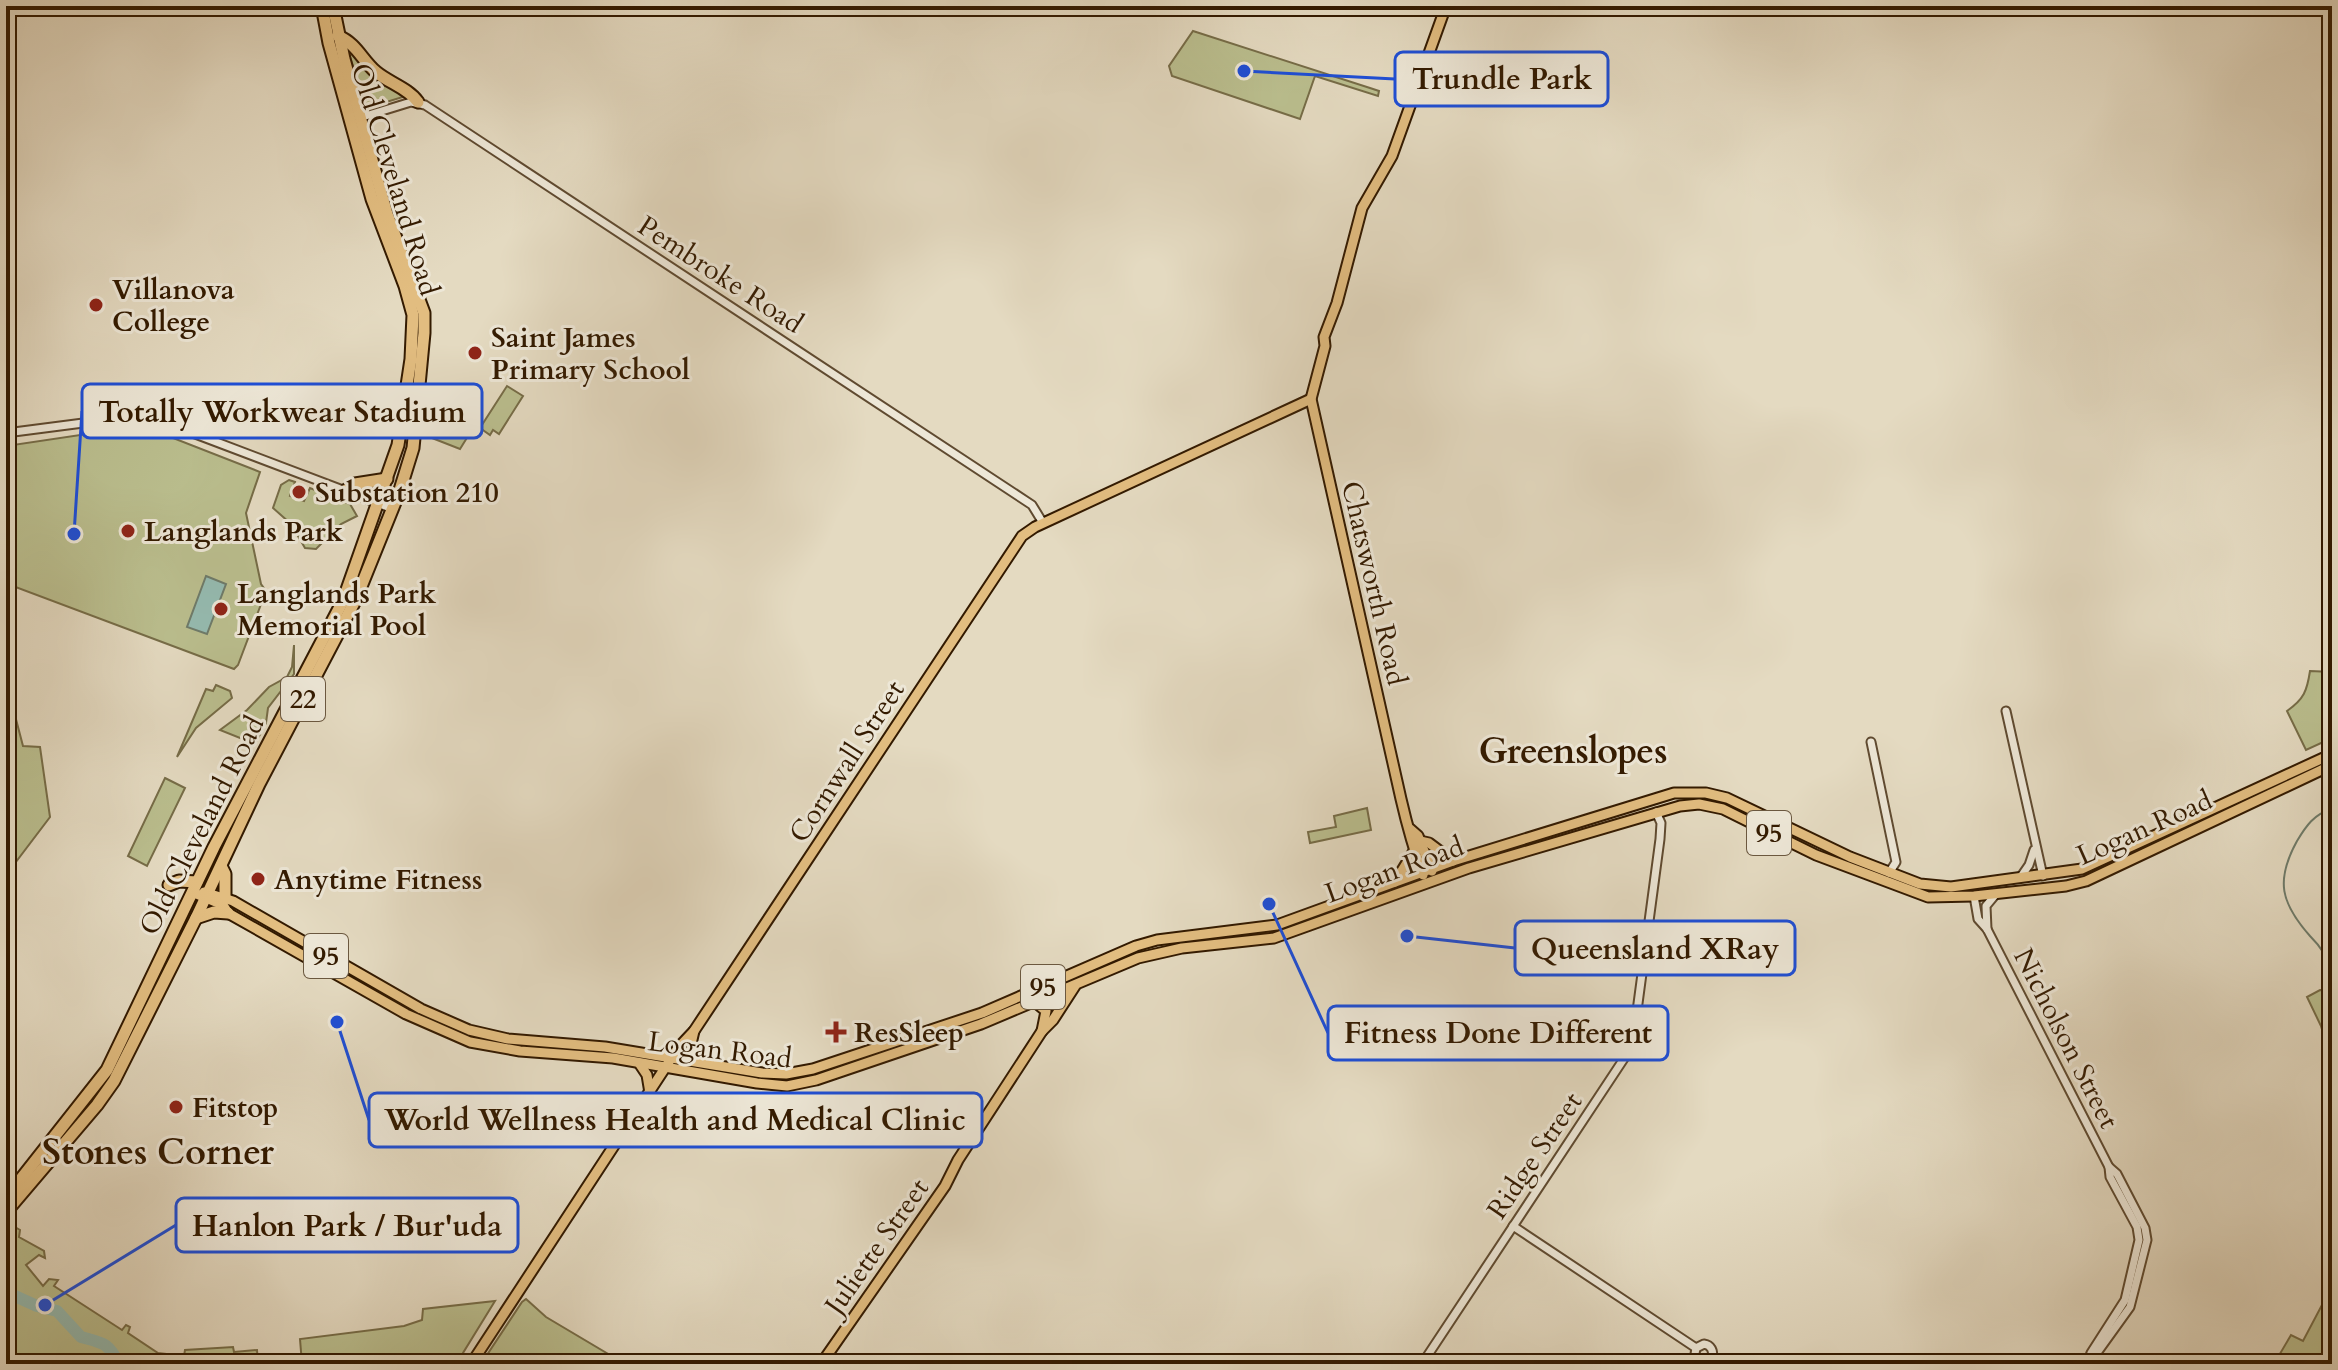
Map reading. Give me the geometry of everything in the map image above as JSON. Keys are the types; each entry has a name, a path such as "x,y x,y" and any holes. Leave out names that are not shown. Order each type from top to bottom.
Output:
{"highway":[{"name":"Old Cleveland Road","path":"6,1212 114,1081 259,784 356,599 393,509 413,448 425,319 355,120 322,6"},
{"name":"Old Cleveland Road","path":"6,1198 107,1070 195,887 338,610 387,479 403,423 414,335 413,315 372,199 333,6"},
{"path":"338,36 352,43 373,69 413,94 418,102"},
{"path":"345,491 355,484 387,479"},
{"path":"221,866 225,874 225,897"},
{"path":"169,885 179,881 195,887"},
{"path":"196,918 214,912 228,913"}],"main road":[{"name":"Chatsworth Road","path":"1428,875 1401,799 1311,399 1362,208 1392,156 1446,6"},
{"name":"Cornwall Street","path":"666,1068 694,1031 1025,533 1311,399"},
{"name":"Logan Road","path":"454,1030 508,1039 605,1047 762,1073 806,1071 997,1007 1136,946 1157,940 1267,928 1395,882 1690,804 1723,809 1774,835 1928,897 2073,872 2090,866 2332,754"},
{"name":"Logan Road","path":"454,1030 495,1048 599,1056 768,1085 796,1085 981,1024 1159,952 1274,938 1428,875 1453,861 1674,793 1706,793 1727,798 1826,847 1929,886 1996,894 2080,883 2332,765"},
{"path":"1646,801 1656,812"},
{"path":"1774,835 1779,824"},
{"path":"1395,882 1417,846 1429,843 1453,861"},
{"path":"1880,880 1889,873"},
{"path":"2043,876 2050,881 2080,883"},
{"name":"95","path":"195,887 223,905 228,913 341,978 454,1030"},
{"name":"95","path":"207,895 225,897 454,1030"},
{"name":"Juliette Street","path":"821,1364 945,1186 958,1160 1077,983"},
{"path":"1035,1002 1044,1006 1046,1011 1042,1031"},
{"path":"694,1031 692,1048 698,1062"},
{"path":"639,1063 646,1072 650,1093"},
{"path":"471,1364 666,1068"}],"street":[{"path":"355,120 418,102"},
{"name":"Pembroke Road","path":"418,102 1032,505 1043,523"},
{"path":"6,433 145,415 393,509"},
{"path":"2006,711 2043,876"},
{"path":"1871,742 1896,862 1889,873"},
{"name":"Ridge Street","path":"1422,1364 1624,1059 1631,1043 1661,831 1656,812"},
{"path":"2018,880 2031,859 2034,844"},
{"name":"Nicholson Street","path":"1974,890 1978,919 1987,929 2147,1236 2130,1307 2088,1364"},
{"name":"Nicholson Street","path":"1987,929 1986,906 1996,894"},
{"path":"1513,1226 1696,1348"},
{"path":"1701,1344 1710,1346 1712,1358 1708,1362 1699,1361 1696,1348 1701,1344"},
{"path":"1712,1358 1720,1363"}],"green space":[{"path":"1193,31 1379,91 1378,96 1315,76 1300,119 1172,76 1169,66"},
{"path":"346,45 356,52 370,74 406,96 367,108"},
{"path":"507,386 523,396 499,434 493,430 490,435 480,428"},
{"path":"438,404 473,428 460,449 432,438 434,407"},
{"name":"Langlands Park","path":"145,427 260,472 246,513 261,584 266,591 234,669 13,586 6,603 6,446"},
{"path":"289,480 295,482 290,496 304,501 310,488 350,504 357,516 341,524 316,549 305,548 291,524 273,508 281,485"},
{"path":"294,645 294,674 268,708 266,723 255,744 220,730 247,710 269,687 287,677 292,667"},
{"path":"2310,671 2332,672 2332,738 2306,750 2287,711 2304,694"},
{"path":"6,681 23,746 40,747 50,817 6,875"},
{"path":"216,685 230,691 232,698 196,728 177,757 206,689 213,691"},
{"path":"165,778 185,788 147,866 128,856"},
{"path":"1367,808 1371,830 1310,843 1308,832 1336,827 1334,816"},
{"path":"2320,990 2332,991 2332,1063 2321,1026 2307,997"},
{"path":"8,1223 20,1230 19,1237 44,1251 45,1258 39,1255 26,1265 43,1286 49,1279 58,1280 54,1286 122,1330 126,1325 130,1327 128,1333 158,1353 184,1356 185,1350 233,1347 234,1352 257,1350 258,1364 66,1364 55,1358 51,1364 6,1364"},
{"path":"2332,1286 2332,1364 2274,1364 2291,1335 2303,1341"},
{"path":"526,1299 546,1317 625,1364 481,1364"},
{"path":"495,1301 463,1353 460,1364 302,1364 300,1339 404,1326 422,1320 423,1309"}],"water":[{"path":"206,576 226,584 207,634 187,627"}],"waterway":[{"path":"2332,809 2315,817 2304,830 2290,855 2284,880 2287,902 2328,963 2330,976 2324,1024 2332,1039"},
{"path":"6,1292 57,1311 81,1337 108,1347 119,1364"}],"place":[{"name":"Trundle Park","path":"1244,71"},
{"name":"Villanova College","path":"96,305"},
{"name":"Saint James Primary School","path":"475,353"},
{"name":"Substation 210","path":"299,492"},
{"name":"Langlands Park","path":"128,531"},
{"name":"Totally Workwear Stadium","path":"74,534"},
{"name":"Langlands Park Memorial Pool","path":"221,609"},
{"name":"Anytime Fitness","path":"258,879"},
{"name":"Fitness Done Different","path":"1269,904"},
{"name":"Queensland XRay","path":"1407,936"},
{"name":"World Wellness Health and Medical Clinic","path":"337,1022"},
{"name":"ResSleep","path":"836,1032"},
{"name":"Fitstop","path":"176,1107"},
{"name":"Hanlon Park / Bur'uda","path":"45,1305"}],"district":[{"name":"Greenslopes","path":"1573,750"},
{"name":"Stones Corner","path":"158,1151"}]}
